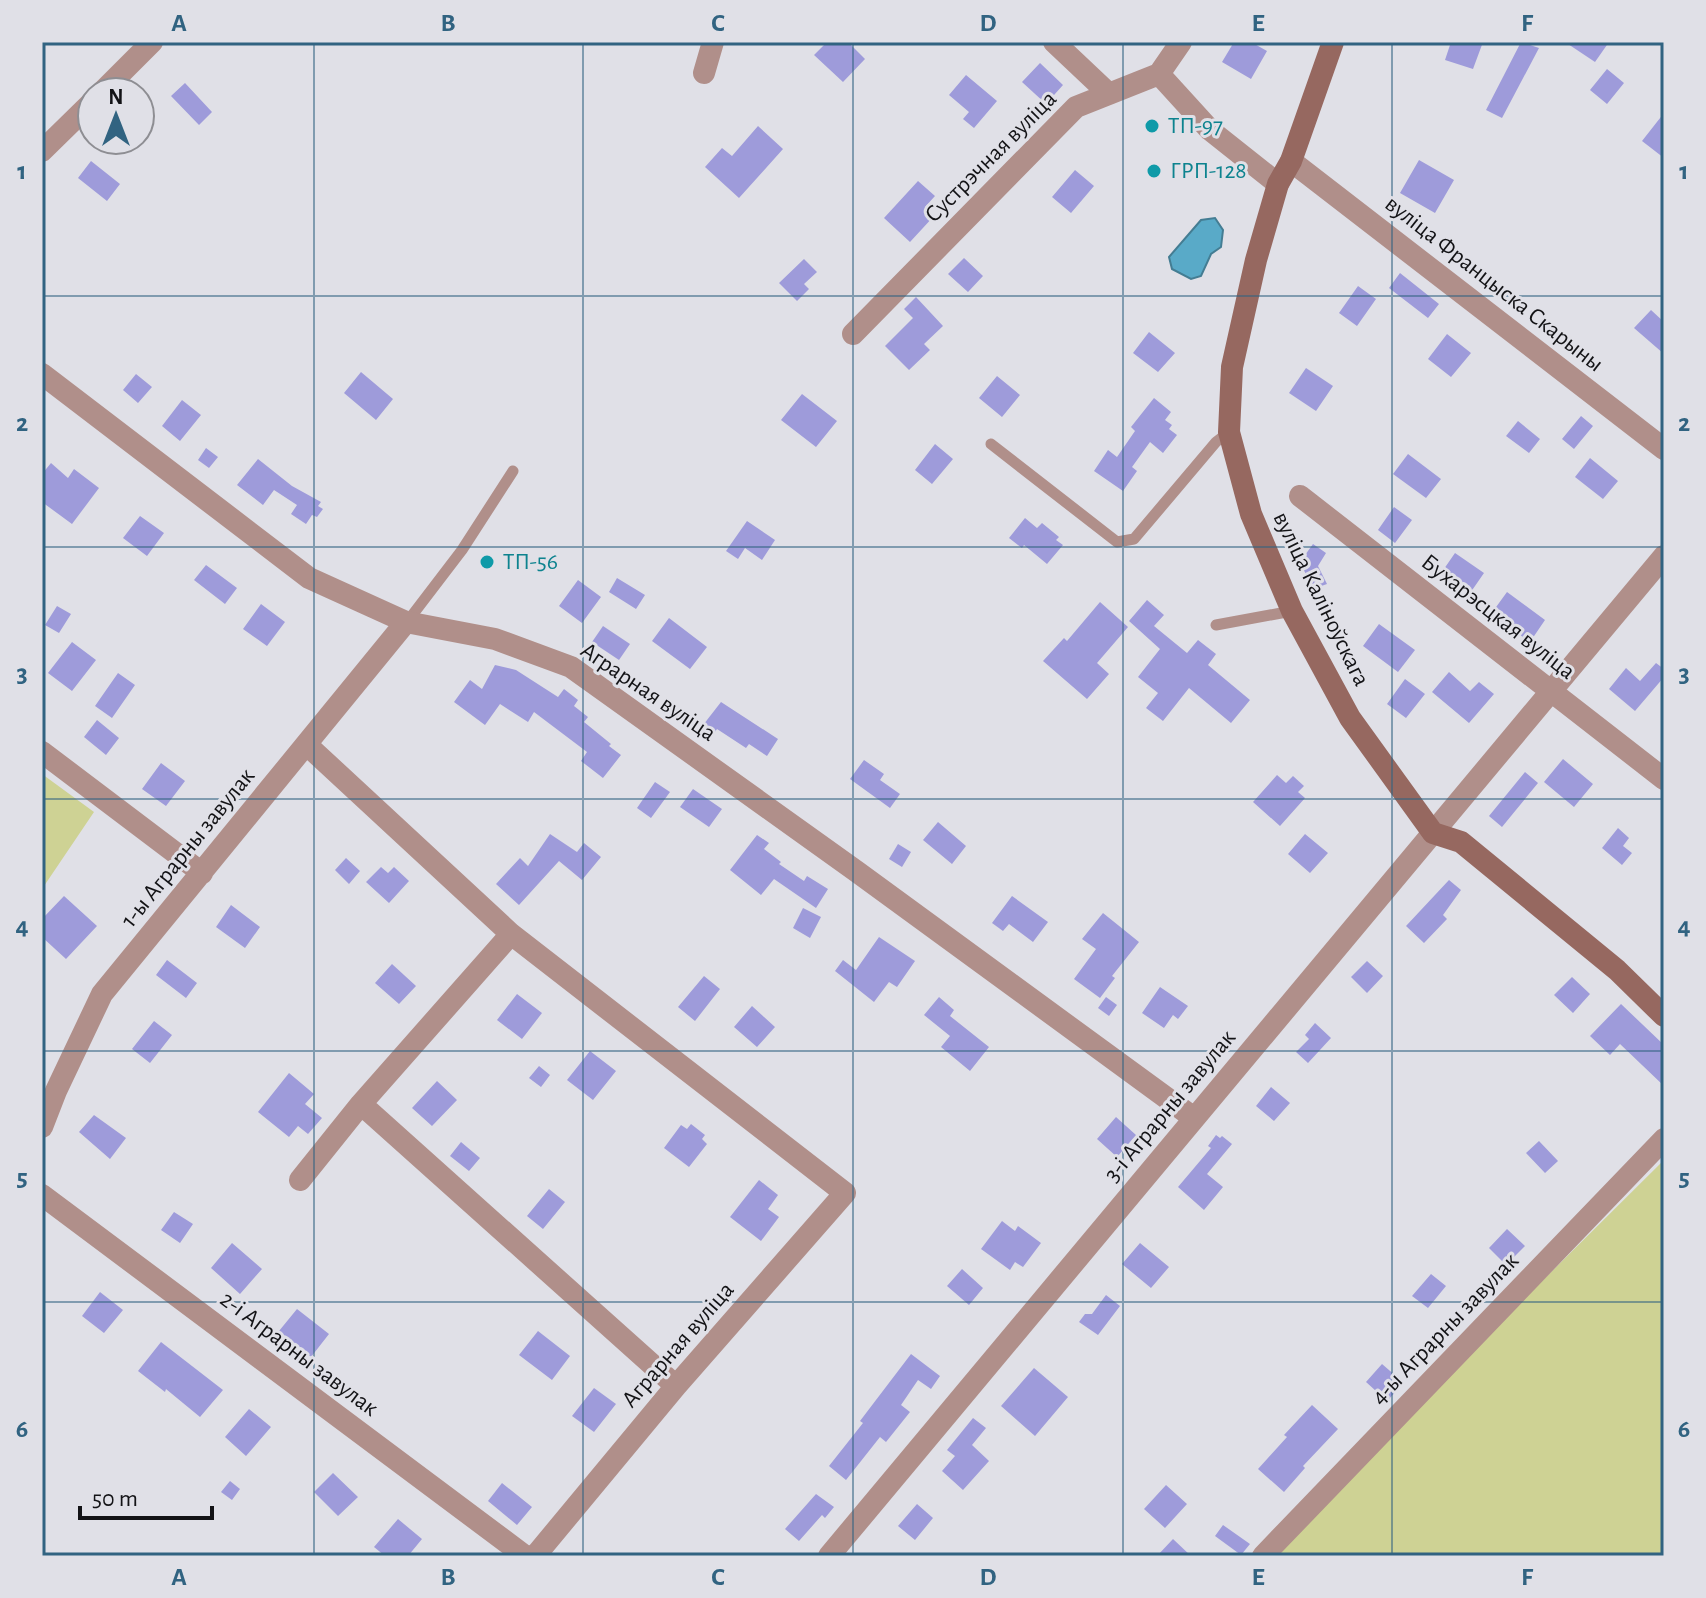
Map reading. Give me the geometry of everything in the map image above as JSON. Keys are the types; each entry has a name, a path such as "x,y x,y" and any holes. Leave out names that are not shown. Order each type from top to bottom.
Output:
{"main road":[{"name":"вуліца Каліноўскага","path":"1333,42 1291,161 1278,184 1243,308 1232,367 1229,432 1251,514 1292,611 1350,718 1433,833"},
{"path":"1433,833 1461,842 1617,970 1664,1016"}],"street":[{"path":"118,76 152,42"},
{"path":"704,73 713,42"},
{"path":"1054,42 1108,93"},
{"path":"1181,42 1159,74 1210,130 1278,184"},
{"name":"Сустрэчная вуліца","path":"853,334 1076,107 1159,74"},
{"path":"42,151 76,118"},
{"name":"вуліца Францыска Скарыны","path":"1291,161 1664,449"},
{"name":"Аграрная вуліца","path":"42,374 309,578 406,622 495,639 571,667 1194,1118"},
{"name":"Бухарэсцкая вуліца","path":"1300,496 1664,779"},
{"name":"3-і Аграрны завулак","path":"829,1556 1664,556"},
{"name":"1-ы Аграрны завулак","path":"42,1127 102,994 406,622"},
{"name":"Аграрная вуліца","path":"307,745 511,934 845,1193 676,1386 535,1556"},
{"path":"42,752 202,873"},
{"path":"300,1180 361,1104 511,934"},
{"path":"361,1104 676,1386"},
{"name":"4-ы Аграрны завулак","path":"1263,1556 1664,1139"},
{"name":"2-і Аграрны завулак","path":"42,1195 525,1556"}],"lane":[{"path":"991,444 1117,542 1134,539 1216,442 1229,432"},
{"path":"406,622 462,550 513,471"},
{"path":"1216,625 1292,611"}],"green space":[{"path":"42,774 94,812 42,889"},
{"path":"1664,1160 1664,1556 1265,1556"}],"water":[{"path":"1215,218 1223,230 1221,247 1211,254 1201,276 1191,279 1172,269 1169,257 1201,220"}],"building":[{"path":"827,42 848,42 865,59 843,82 814,55"},
{"path":"1234,42 1251,42 1267,51 1251,79 1222,62"},
{"path":"1451,42 1483,42 1473,69 1445,60"},
{"path":"1521,42 1539,48 1502,118 1486,110"},
{"path":"1565,42 1609,42 1595,62"},
{"path":"1040,63 1063,85 1046,104 1022,82"},
{"path":"1607,69 1624,83 1607,104 1590,90"},
{"path":"966,75 997,101 974,128 963,119 969,112 949,95"},
{"path":"185,83 212,112 199,125 171,96"},
{"path":"1664,113 1664,158 1642,141"},
{"path":"758,126 783,149 739,198 705,167 722,148 732,156"},
{"path":"1419,160 1454,180 1435,213 1400,193"},
{"path":"91,161 120,184 107,201 78,178"},
{"path":"1075,170 1094,186 1071,213 1052,197"},
{"path":"918,181 935,196 925,207 934,216 910,242 884,218"},
{"path":"964,258 983,276 968,292 948,274"},
{"path":"804,259 817,272 804,284 809,289 797,301 779,283"},
{"path":"1400,273 1439,304 1428,318 1389,288"},
{"path":"1358,286 1376,299 1357,326 1339,313"},
{"path":"916,297 943,326 924,344 930,350 909,370 885,346 913,318 904,309"},
{"path":"1651,310 1664,322 1664,354 1634,328"},
{"path":"1149,332 1175,353 1158,372 1133,353"},
{"path":"1447,334 1471,353 1451,377 1428,359"},
{"path":"1306,368 1333,386 1316,411 1289,393"},
{"path":"361,372 393,399 376,420 344,393"},
{"path":"136,374 152,387 138,403 123,390"},
{"path":"997,376 1020,395 1002,417 979,398"},
{"path":"802,394 837,421 816,447 781,420"},
{"path":"1154,398 1171,412 1165,420 1172,425 1169,429 1177,435 1163,453 1150,442 1132,467 1137,471 1123,491 1094,471 1108,450 1117,457 1135,431 1131,427"},
{"path":"182,400 201,415 180,441 162,426"},
{"path":"1581,416 1593,426 1574,449 1562,439"},
{"path":"1518,421 1540,439 1529,453 1506,436"},
{"path":"935,444 953,459 932,484 915,470"},
{"path":"206,448 218,457 209,468 198,460"},
{"path":"1408,454 1441,479 1426,498 1393,474"},
{"path":"1590,458 1618,481 1603,499 1575,477"},
{"path":"258,459 292,486 321,502 318,506 323,509 317,517 312,515 306,524 291,514 297,505 274,490 263,505 237,485"},
{"path":"51,463 68,478 74,469 99,488 72,524 42,502 42,474"},
{"path":"1394,507 1412,520 1395,543 1378,530"},
{"path":"140,516 164,533 147,556 123,538"},
{"path":"1025,518 1037,528 1042,523 1059,537 1056,540 1063,545 1047,564 1024,545 1022,548 1009,538"},
{"path":"747,521 775,540 762,560 745,548 738,559 726,551"},
{"path":"1313,544 1326,553 1318,566 1327,584 1313,589 1300,562"},
{"path":"1455,553 1484,573 1466,599 1437,579"},
{"path":"206,565 237,588 225,604 194,580"},
{"path":"617,578 645,595 636,609 609,592"},
{"path":"578,580 601,597 582,623 559,606"},
{"path":"1507,592 1545,620 1530,642 1491,614"},
{"path":"1147,600 1164,615 1154,626 1187,653 1198,640 1216,654 1208,665 1250,700 1231,723 1189,688 1163,721 1146,708 1158,693 1138,677 1160,649 1129,621"},
{"path":"1100,602 1128,627 1097,663 1109,674 1087,699 1043,661 1064,638 1067,641"},
{"path":"261,604 285,622 267,646 243,629"},
{"path":"57,606 71,614 59,633 45,625"},
{"path":"669,618 707,647 690,669 652,641"},
{"path":"1379,624 1415,650 1398,672 1363,646"},
{"path":"603,626 630,644 619,660 592,642"},
{"path":"72,642 96,660 72,691 48,673"},
{"path":"1656,663 1664,669 1664,677 1635,711 1609,689 1626,668 1640,681"},
{"path":"495,665 516,670 558,697 564,689 578,700 574,706 588,717 584,722 621,755 603,778 581,761 587,752 534,712 528,722 500,704 485,725 454,702 470,680 482,689"},
{"path":"1449,672 1470,691 1479,682 1494,694 1469,723 1432,692"},
{"path":"118,673 135,685 112,718 95,706"},
{"path":"1405,679 1425,694 1406,718 1387,704"},
{"path":"721,702 778,739 767,756 749,744 746,748 717,729 711,738 700,729"},
{"path":"97,720 119,738 106,755 84,737"},
{"path":"1563,759 1593,784 1574,807 1544,782"},
{"path":"864,760 884,774 880,780 900,794 890,808 850,779"},
{"path":"161,763 185,781 166,806 142,789"},
{"path":"1525,772 1538,783 1502,827 1489,816"},
{"path":"1277,775 1286,783 1293,776 1304,786 1298,792 1305,798 1280,826 1253,802"},
{"path":"655,782 670,792 651,818 637,808"},
{"path":"693,789 722,809 709,827 680,807"},
{"path":"938,822 966,846 952,864 923,840"},
{"path":"1618,828 1629,838 1623,846 1632,853 1622,865 1602,848"},
{"path":"550,834 577,852 584,843 601,857 582,880 559,861 519,905 496,884 520,858 528,866"},
{"path":"1305,834 1328,853 1310,873 1288,854"},
{"path":"757,835 769,843 764,849 781,862 779,864 804,881 807,876 828,889 816,908 774,879 761,895 730,870"},
{"path":"898,844 911,852 902,867 889,859"},
{"path":"346,858 360,871 349,884 335,870"},
{"path":"381,867 388,873 394,867 409,881 389,903 366,882"},
{"path":"1449,880 1461,890 1443,915 1447,919 1424,943 1406,926"},
{"path":"64,896 97,926 66,959 42,937 42,919"},
{"path":"1012,896 1048,922 1033,942 1009,924 1003,931 992,923"},
{"path":"231,905 260,927 245,948 216,927"},
{"path":"803,908 821,917 810,938 793,928"},
{"path":"1103,913 1139,942 1112,976 1115,978 1100,998 1074,979 1096,949 1082,939"},
{"path":"879,937 915,961 897,987 889,982 874,1002 835,971 843,960 856,970"},
{"path":"167,960 197,983 186,998 156,975"},
{"path":"1367,961 1383,976 1367,993 1351,977"},
{"path":"392,964 416,986 399,1004 375,983"},
{"path":"704,976 720,989 695,1021 678,1007"},
{"path":"1572,977 1590,994 1573,1013 1554,995"},
{"path":"1160,987 1188,1006 1178,1019 1173,1015 1164,1028 1142,1013"},
{"path":"517,994 542,1013 522,1039 497,1020"},
{"path":"939,997 954,1010 950,1016 989,1047 970,1071 941,1047 950,1036 924,1015"},
{"path":"1106,997 1117,1005 1109,1016 1098,1008"},
{"path":"1621,1004 1664,1045 1664,1086 1620,1044 1610,1055 1590,1036"},
{"path":"752,1006 775,1027 757,1047 734,1027"},
{"path":"154,1021 172,1035 150,1063 132,1049"},
{"path":"1315,1023 1331,1038 1308,1063 1296,1052 1309,1039 1305,1035"},
{"path":"590,1051 616,1071 593,1100 567,1080"},
{"path":"539,1066 550,1075 541,1087 529,1078"},
{"path":"289,1073 314,1094 305,1104 322,1118 308,1134 298,1126 289,1137 258,1112"},
{"path":"437,1081 457,1100 432,1126 412,1108"},
{"path":"1271,1087 1290,1103 1274,1121 1256,1106"},
{"path":"94,1115 126,1138 110,1159 79,1132"},
{"path":"1116,1117 1136,1135 1117,1157 1097,1139"},
{"path":"691,1124 705,1135 702,1139 707,1144 689,1167 664,1148 681,1125 687,1129"},
{"path":"1216,1135 1232,1144 1207,1174 1223,1187 1204,1210 1178,1187 1211,1148 1208,1146"},
{"path":"1539,1141 1558,1161 1545,1173 1526,1153"},
{"path":"461,1142 480,1158 469,1171 450,1156"},
{"path":"759,1180 778,1195 768,1209 779,1217 761,1241 730,1217"},
{"path":"549,1189 565,1202 543,1229 527,1216"},
{"path":"174,1212 193,1224 180,1243 161,1230"},
{"path":"1002,1221 1015,1231 1018,1226 1041,1243 1023,1267 1015,1262 1010,1270 981,1249"},
{"path":"1507,1229 1525,1246 1506,1265 1489,1248"},
{"path":"232,1243 262,1269 240,1294 211,1268"},
{"path":"1140,1243 1169,1267 1151,1288 1122,1264"},
{"path":"962,1269 983,1288 969,1305 947,1286"},
{"path":"1431,1274 1446,1286 1428,1308 1412,1296"},
{"path":"100,1292 123,1310 104,1333 82,1316"},
{"path":"1106,1295 1120,1306 1098,1335 1079,1322 1085,1314 1092,1314"},
{"path":"297,1309 329,1334 311,1357 279,1331"},
{"path":"538,1331 570,1356 552,1380 519,1355"},
{"path":"161,1342 223,1390 200,1417 138,1371"},
{"path":"911,1354 940,1376 931,1389 918,1380 901,1405 910,1412 886,1442 880,1437 846,1480 829,1466"},
{"path":"1382,1364 1404,1383 1387,1401 1366,1382"},
{"path":"1034,1368 1068,1397 1035,1436 1001,1406"},
{"path":"594,1388 616,1404 594,1432 572,1416"},
{"path":"1312,1405 1338,1429 1303,1466 1305,1468 1284,1492 1258,1469"},
{"path":"249,1409 271,1427 246,1456 225,1437"},
{"path":"973,1418 986,1428 972,1445 989,1461 963,1490 942,1471 955,1456 947,1450"},
{"path":"333,1473 358,1497 338,1516 314,1492"},
{"path":"230,1481 240,1489 232,1500 221,1492"},
{"path":"502,1483 532,1507 517,1525 488,1501"},
{"path":"1166,1485 1187,1504 1165,1528 1144,1509"},
{"path":"816,1494 834,1507 825,1518 822,1515 799,1541 785,1529"},
{"path":"917,1504 933,1518 915,1540 898,1526"},
{"path":"398,1519 422,1539 408,1556 385,1556 374,1547"},
{"path":"1223,1525 1250,1544 1241,1555 1215,1536"},
{"path":"1173,1539 1191,1556 1157,1556"}],"place":[{"name":"ТП-97","path":"1152,126"},
{"name":"ГРП-128","path":"1154,171"},
{"name":"ТП-56","path":"487,562"}]}
